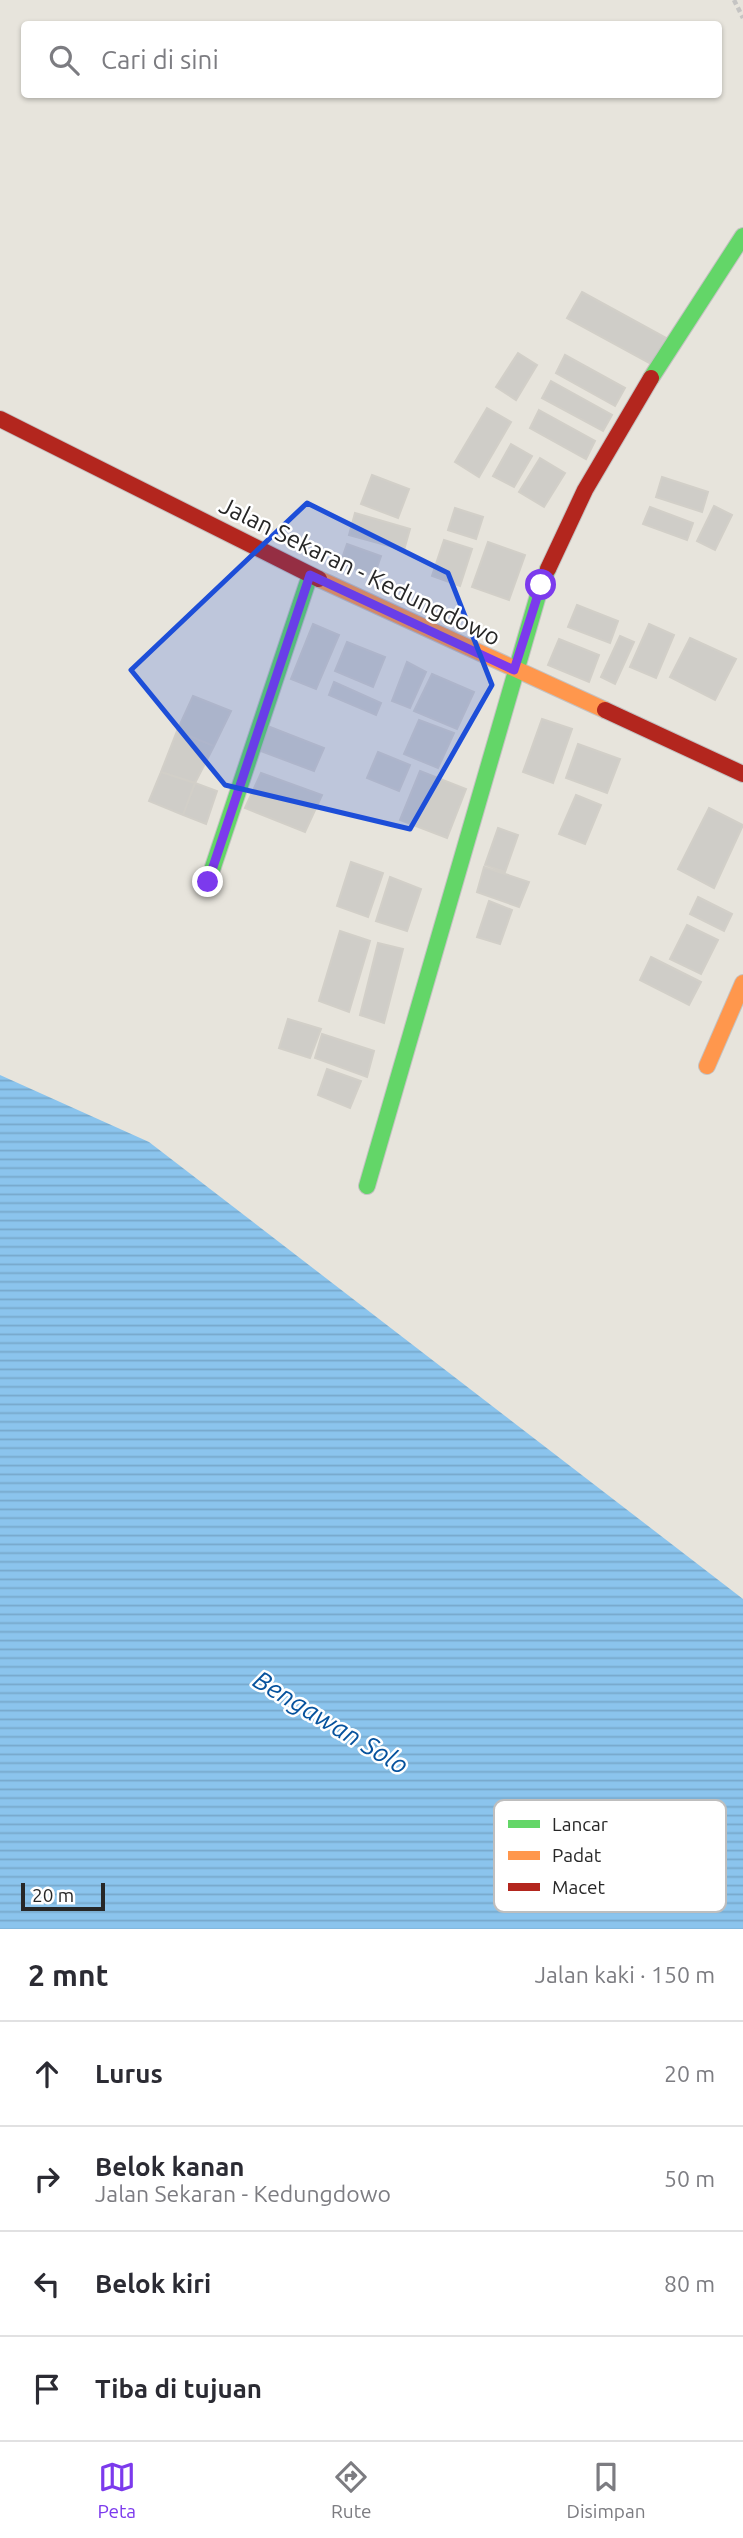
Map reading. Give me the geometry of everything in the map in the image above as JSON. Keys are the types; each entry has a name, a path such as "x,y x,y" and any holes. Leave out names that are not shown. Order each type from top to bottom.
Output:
{"street":[{"path":"368,1186 514,670 541,585 585,490 634,405 743,236"},
{"name":"Jalan Sekaran - Kedungdowo","path":"0,419 310,575 743,774"},
{"path":"208,882 310,575"},
{"path":"707,1066 743,983"}],"path":[{"path":"734,0 743,18"}],"highlighted area":[{"path":"307,503 448,573 492,685 410,829 225,785 131,670"}],"water":[{"name":"Bengawan Solo","path":"0,1075 149,1142 743,1599 743,1929 0,1929"}],"building":[{"path":"582,292 666,338 651,364 567,318"},
{"path":"518,353 537,365 516,400 496,387"},
{"path":"565,355 625,388 615,406 556,373"},
{"path":"551,381 612,415 603,431 542,398"},
{"path":"487,408 511,422 479,477 455,462"},
{"path":"539,410 595,441 586,459 530,428"},
{"path":"511,444 532,456 514,487 493,476"},
{"path":"540,458 565,473 544,507 519,492"},
{"path":"372,475 409,489 398,518 361,504"},
{"path":"662,477 708,492 702,512 656,497"},
{"path":"714,506 732,515 715,550 697,541"},
{"path":"650,507 693,523 687,540 643,524"},
{"path":"455,508 483,517 476,539 448,530"},
{"path":"355,513 410,529 404,550 349,535"},
{"path":"444,540 472,549 460,586 432,576"},
{"path":"488,542 525,555 509,600 472,587"},
{"path":"347,544 381,556 374,576 340,564"},
{"path":"577,605 618,621 610,643 568,627"},
{"path":"313,624 339,635 316,689 291,679"},
{"path":"649,624 674,635 656,678 630,667"},
{"path":"620,636 634,642 615,684 601,677"},
{"path":"690,638 736,659 715,700 670,677"},
{"path":"559,639 599,655 589,682 548,665"},
{"path":"347,642 385,657 373,687 335,671"},
{"path":"407,662 426,672 410,708 392,701"},
{"path":"432,674 474,692 457,729 414,711"},
{"path":"334,682 381,703 376,715 329,695"},
{"path":"193,696 231,711 214,746 177,731"},
{"path":"542,719 572,729 553,783 523,772"},
{"path":"419,720 454,733 438,768 404,754"},
{"path":"270,727 324,748 314,771 258,750"},
{"path":"177,731 214,746 195,783 161,772"},
{"path":"578,744 620,759 607,793 566,778"},
{"path":"378,752 410,765 399,791 367,778"},
{"path":"420,771 466,789 447,838 400,820"},
{"path":"161,772 195,783 183,815 149,801"},
{"path":"261,773 322,795 305,832 245,808"},
{"path":"195,783 217,791 206,824 183,815"},
{"path":"576,795 601,805 585,844 559,834"},
{"path":"709,808 743,825 714,888 678,869"},
{"path":"498,828 518,835 505,872 485,865"},
{"path":"351,862 383,873 368,917 337,906"},
{"path":"484,867 529,882 519,907 477,892"},
{"path":"390,877 421,889 407,931 376,921"},
{"path":"698,897 732,914 724,931 690,914"},
{"path":"489,901 512,910 500,944 477,937"},
{"path":"687,925 718,940 701,974 670,959"},
{"path":"340,931 370,941 349,1012 319,1001"},
{"path":"378,943 403,949 384,1023 360,1015"},
{"path":"651,957 701,982 689,1005 640,980"},
{"path":"288,1019 321,1029 310,1058 279,1048"},
{"path":"322,1034 374,1051 367,1077 315,1058"},
{"path":"327,1069 361,1081 350,1108 318,1095"}],"traffic: fast":[{"path":"651,378 743,236"},
{"path":"367,1186 541,585 548,569"},
{"path":"208,882 310,575"}],"traffic: slow":[{"path":"319,579 605,710"},
{"path":"707,1066 743,983"}],"traffic: jam":[{"path":"548,569 585,490 651,378"},
{"path":"0,419 319,579"},
{"path":"605,710 743,774"}],"route":[{"path":"208,882 310,575 514,670 541,585"}]}
